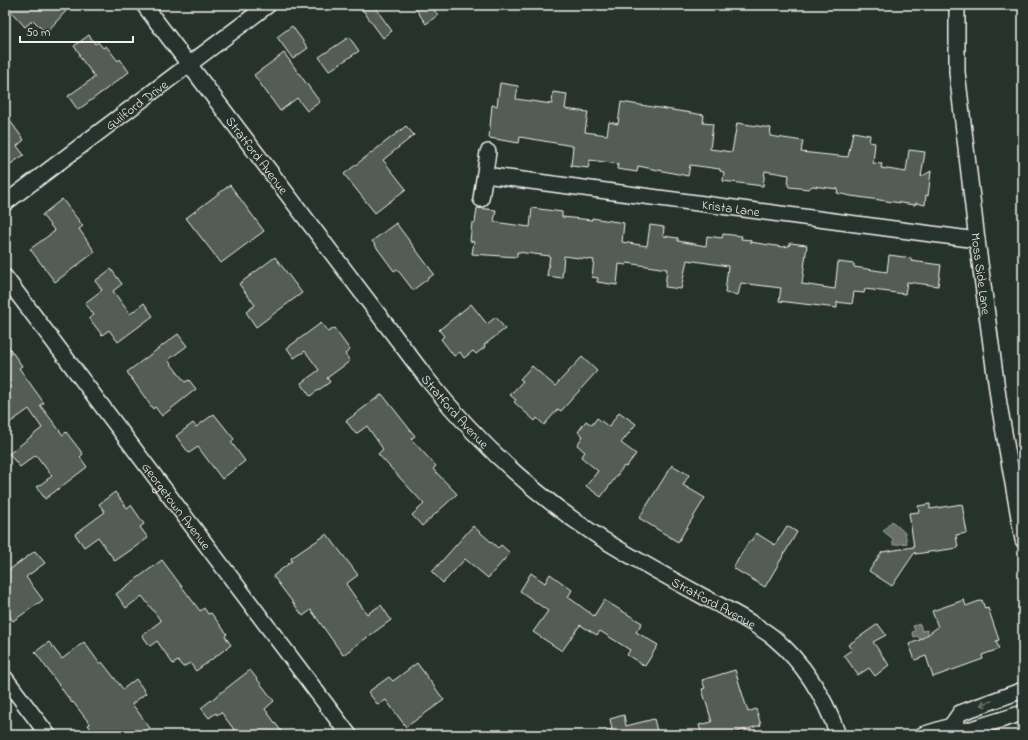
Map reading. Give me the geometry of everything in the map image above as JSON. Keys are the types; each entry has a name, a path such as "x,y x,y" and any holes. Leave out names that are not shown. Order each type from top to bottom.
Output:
{"street":[{"name":"Stratford Avenue","path":"144,5 428,380 475,435 514,472 569,516 650,567 748,621 774,638 796,660 816,687 829,708 838,735"},
{"name":"Guilford Drive","path":"5,203 268,5"},
{"name":"Moss Side Lane","path":"957,5 957,72 977,240 999,404 1023,540"},
{"path":"481,199 488,152"},
{"name":"Krista Lane","path":"485,176 977,240"},
{"name":"Georgetown Avenue","path":"5,277 349,735"},
{"path":"5,678 48,735"},
{"path":"951,726 960,713 1023,690"},
{"path":"922,735 951,726 965,731 1023,713"}],"shaded area":[{"path":"892,521 905,533 907,543 893,545 893,539 883,531"},
{"path":"920,624 922,631 927,630 929,635 920,640 918,636 914,637 912,632 915,631 913,626"}],"building":[{"path":"5,5 60,5 66,11 46,33 33,20 25,27"},
{"path":"359,5 373,5 392,31 383,38"},
{"path":"413,5 430,5 438,15 426,24"},
{"path":"292,26 308,48 293,59 277,37"},
{"path":"89,35 95,44 98,42 103,48 106,46 118,61 120,59 129,72 78,110 68,96 95,77 79,56 80,54 74,46"},
{"path":"349,37 359,51 329,71 319,57"},
{"path":"284,53 320,102 307,111 297,98 280,111 254,75"},
{"path":"500,83 518,86 516,99 552,104 553,92 567,94 565,109 588,112 585,132 607,135 609,122 618,124 621,102 704,115 703,123 713,124 710,149 732,152 737,123 771,128 770,136 803,141 801,152 848,157 853,132 870,135 869,142 875,143 873,163 882,164 881,168 906,172 909,150 925,152 921,177 931,171 928,196 926,195 925,205 916,203 915,205 851,196 837,193 838,189 812,186 809,189 789,187 789,175 765,171 763,186 723,181 724,172 720,171 720,169 690,165 688,176 638,166 637,172 617,169 618,164 590,160 588,168 571,166 573,146 520,137 519,143 489,138 492,105 497,106"},
{"path":"5,114 24,140 17,146 24,155 9,165 5,159"},
{"path":"406,126 414,135 383,160 406,189 375,213 344,174"},
{"path":"230,185 264,231 221,263 186,218"},
{"path":"62,199 83,226 79,229 95,252 55,282 30,249 55,231 42,215"},
{"path":"477,208 496,210 494,222 530,227 532,208 562,212 562,217 592,220 592,218 624,223 622,242 647,246 650,225 664,227 663,236 678,238 678,241 706,246 707,236 722,238 723,234 742,236 741,239 751,240 750,242 783,247 789,246 790,243 807,245 802,284 835,289 838,262 854,264 854,267 887,272 889,255 911,258 911,261 941,265 938,286 907,282 905,294 865,289 864,293 854,292 852,304 837,302 837,308 779,301 781,288 741,283 738,295 725,293 728,266 687,260 681,289 665,287 667,269 627,263 626,265 619,264 617,285 597,282 598,278 592,277 594,260 564,256 562,278 547,276 550,256 517,252 517,257 472,254 474,242 470,241 472,223 475,223"},
{"path":"396,223 434,274 413,290 397,269 394,271 372,241"},
{"path":"275,257 302,293 256,327 246,312 255,305 239,284"},
{"path":"111,269 122,284 113,291 130,314 144,303 153,316 118,342 109,330 102,335 89,318 94,315 85,303 102,290 95,281"},
{"path":"471,304 487,324 496,317 505,329 484,345 485,347 476,354 473,351 464,358 460,352 454,356 441,339 444,336 439,330"},
{"path":"321,323 328,332 334,328 350,350 345,354 350,361 327,378 330,382 310,396 301,383 319,370 305,351 294,358 287,348"},
{"path":"178,334 187,346 168,360 185,382 189,380 196,389 162,416 155,407 153,409 127,372"},
{"path":"5,342 22,366 19,368 44,403 40,405 63,435 66,432 83,454 80,457 87,467 45,499 37,487 52,476 36,455 20,467 9,454 42,428 29,409 5,426"},
{"path":"582,357 597,371 561,411 558,409 544,425 537,418 535,421 514,402 516,400 510,395 523,381 520,379 532,366 555,386"},
{"path":"382,394 415,436 411,439 436,466 433,469 457,494 422,526 412,515 424,504 378,454 383,449 367,426 356,434 346,421"},
{"path":"619,412 636,424 621,443 636,454 626,467 624,466 601,497 586,486 598,471 581,457 585,452 577,445 583,436 578,432 586,421 592,425 597,418 609,427"},
{"path":"214,414 234,439 231,442 245,461 222,479 198,447 189,453 176,436 193,423 196,427"},
{"path":"672,465 689,475 683,485 705,498 678,542 639,518"},
{"path":"115,492 127,508 131,505 144,524 140,527 148,538 115,561 98,537 84,547 75,534 105,512 99,504"},
{"path":"930,504 930,509 962,504 967,533 956,535 958,548 915,554 915,552 892,586 869,571 882,552 914,547 909,513 919,512 918,506"},
{"path":"473,526 498,548 501,545 510,553 488,578 465,559 443,583 432,572"},
{"path":"787,526 797,532 765,587 733,568 749,541 751,541 756,533 775,545"},
{"path":"327,534 358,575 346,584 367,614 381,605 391,620 343,655 311,610 303,616 273,576 292,561 291,558"},
{"path":"35,551 45,563 26,577 43,600 13,621 5,610 5,573"},
{"path":"162,560 200,611 204,608 208,614 211,613 227,634 225,636 231,645 196,671 190,663 183,667 178,661 173,664 157,641 150,646 142,635 161,621 142,596 126,608 116,594"},
{"path":"531,573 545,583 550,574 572,590 568,597 594,616 604,600 642,623 636,632 658,645 645,666 627,655 630,650 600,631 597,635 580,625 562,651 533,632 548,611 520,591"},
{"path":"964,600 966,606 982,600 985,609 988,608 999,640 996,641 999,649 982,655 983,659 933,677 926,656 915,660 909,644 920,640 938,627 932,611"},
{"path":"878,624 886,635 873,642 889,665 875,676 869,668 858,675 844,655 852,650 848,645"},
{"path":"49,642 62,659 84,642 100,664 102,662 123,689 136,679 146,693 132,704 150,728 141,735 95,735 88,725 90,724 73,702 72,703 35,652"},
{"path":"417,663 444,700 406,727 386,700 378,705 368,692 389,677 393,681"},
{"path":"250,670 274,701 265,709 284,735 238,735 221,712 217,715 216,713 209,718 201,708"},
{"path":"735,670 748,712 756,709 761,725 727,735 702,735 699,725 712,722 702,689 705,688 702,680"},
{"path":"624,715 626,726 654,719 658,735 607,735 607,731 612,729 610,719"}]}
